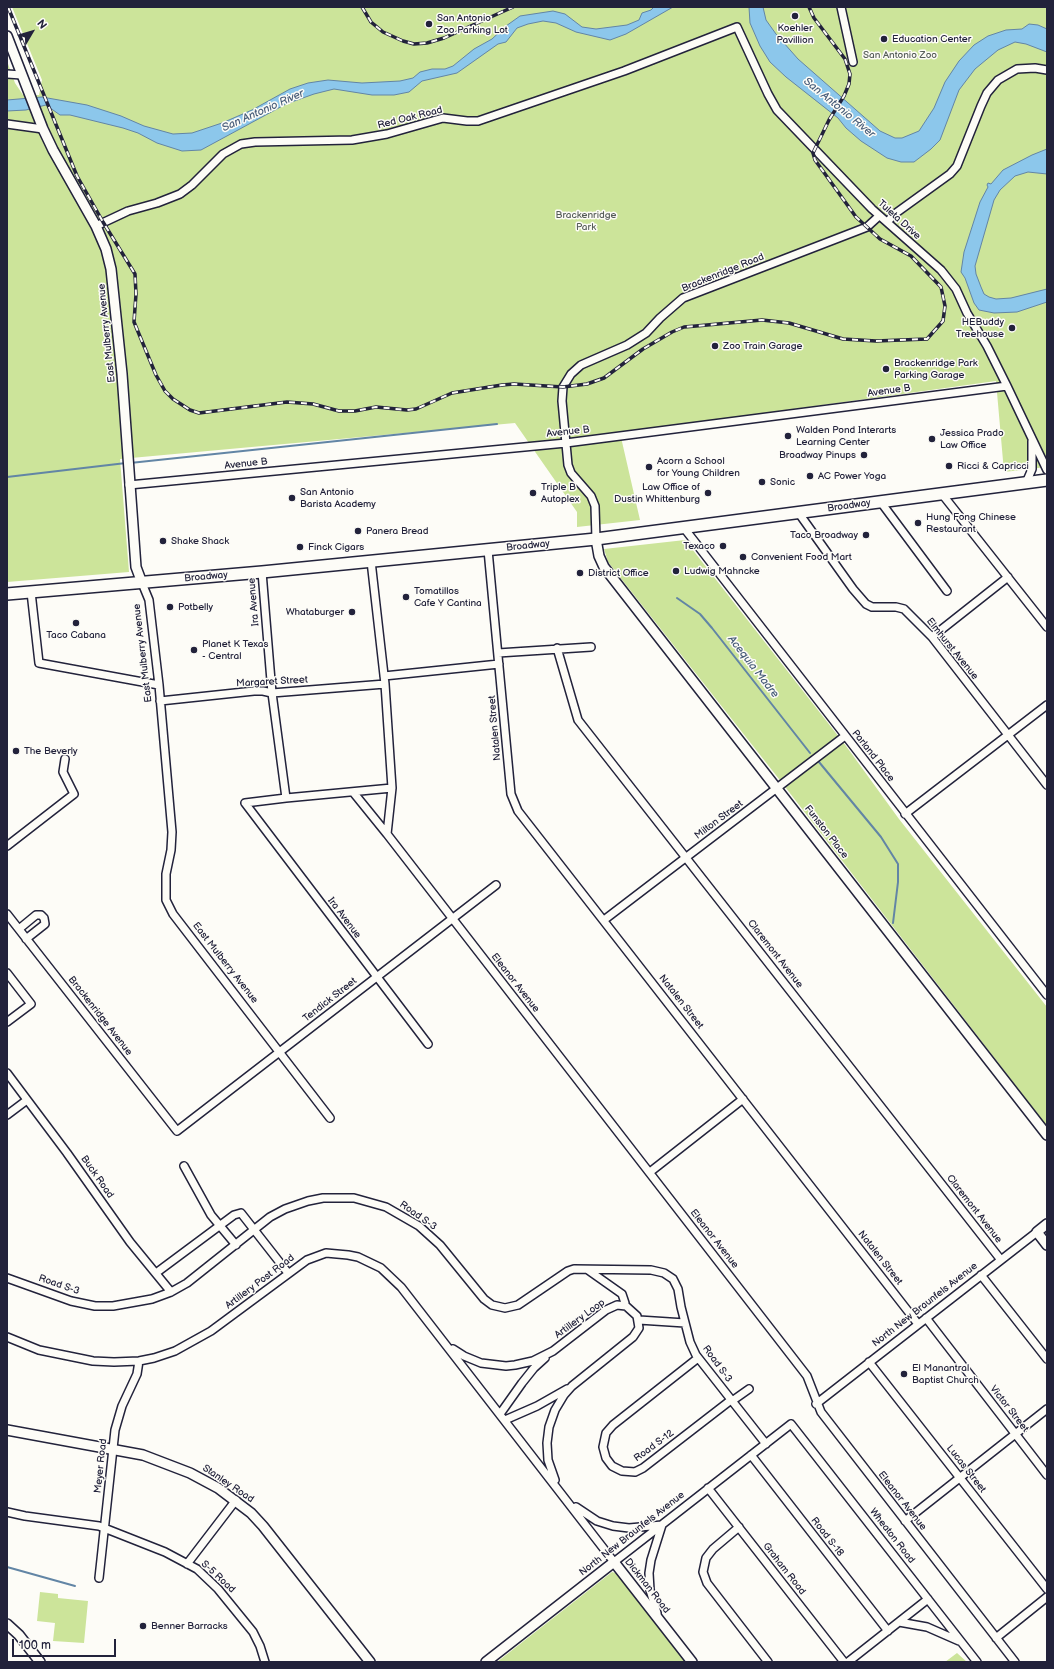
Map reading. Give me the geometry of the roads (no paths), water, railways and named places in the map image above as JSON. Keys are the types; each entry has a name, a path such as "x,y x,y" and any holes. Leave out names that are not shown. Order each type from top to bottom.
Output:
{"main road":[{"name":"Broadway","path":"7,594 262,572 596,539 1047,480"}],"street":[{"path":"841,7 854,62"},
{"name":"Tuleta Drive","path":"737,27 777,110 879,216 941,270 956,289 966,313 987,346 1047,470"},
{"name":"Red Oak Road","path":"96,226 128,211 157,203 180,194 192,185 217,159 230,149 241,144 255,142 352,140 387,134 443,118 478,121 618,73 737,27"},
{"name":"East Mulberry Avenue","path":"7,36 43,129 53,150 96,226 106,249 111,268 122,374 136,567 149,600 159,685 172,841 166,874 166,900 173,914 330,1118"},
{"path":"886,222 954,170 961,160 970,131 984,99 998,80 1017,69 1029,68 1047,70"},
{"path":"7,74 22,75"},
{"path":"7,124 43,129"},
{"name":"Brackenridge Road","path":"596,539 595,506 591,496 571,472 568,465 562,415 564,387 571,374 581,365 627,344 646,333 660,318 683,298 867,227 879,216"},
{"name":"Avenue B","path":"129,485 566,443 1007,386"},
{"name":"Tuleta Drive","path":"1026,483 1032,469 1032,439"},
{"path":"942,494 1047,627"},
{"path":"880,501 947,591"},
{"name":"Elmhurst Avenue","path":"798,512 853,589 866,604 872,607 896,607 904,610 932,637 1007,736 1047,785"},
{"name":"Parland Place","path":"684,528 1047,995"},
{"name":"Funston Place","path":"596,539 599,556 604,567 778,788 1047,1135"},
{"path":"488,550 498,653 591,646"},
{"path":"371,561 385,684 392,788 387,834"},
{"name":"Ira Avenue","path":"262,572 272,693 286,798 244,803 428,1044"},
{"path":"932,637 1008,577"},
{"path":"31,592 39,663 159,685"},
{"name":"Claremont Avenue","path":"557,648 578,720 1001,1260"},
{"name":"Natalen Street","path":"498,653 511,794 518,811 918,1324"},
{"path":"384,676 499,664"},
{"name":"Margaret Street","path":"160,702 254,691 272,693 385,684"},
{"path":"905,814 1047,705"},
{"name":"Milton Street","path":"604,920 845,736"},
{"path":"7,846 74,794 63,772 65,759"},
{"path":"286,798 392,788"},
{"name":"Eleanor Avenue","path":"354,792 807,1376 813,1389 816,1404 821,1412 1014,1662"},
{"name":"Tendick Street","path":"177,1131 496,886"},
{"name":"Brackenridge Avenue","path":"7,914 177,1131"},
{"path":"19,929 36,915 41,915 44,918 45,924 26,939"},
{"path":"7,973 31,1004 7,1022"},
{"name":"Buck Road","path":"7,1073 68,1153 130,1242 171,1292"},
{"path":"650,1172 743,1099"},
{"path":"7,1115 27,1100"},
{"path":"184,1166 211,1215 236,1245"},
{"name":"Road S-3","path":"7,1278 70,1301 95,1306 113,1306 152,1299 171,1292 187,1283 270,1217 285,1209 308,1201 354,1198 386,1206 419,1226 440,1245 484,1300 492,1305 505,1308 521,1303 568,1271 574,1269 651,1270 664,1273 673,1279 678,1289 690,1342 698,1358 766,1444"},
{"path":"156,1273 234,1215 241,1213 288,1273"},
{"name":"North New Braunfels Avenue","path":"816,1404 1047,1224"},
{"path":"1037,1232 1047,1244"},
{"name":"Artillery Post Road","path":"7,1337 39,1350 58,1355 93,1361 139,1361 174,1351 211,1331 307,1260 326,1254 348,1254 368,1261 381,1268 395,1280 503,1417 614,1562"},
{"path":"503,1417 537,1406 572,1386 634,1337 639,1328 638,1320 635,1313 624,1306 625,1303 622,1294 588,1270"},
{"path":"981,1275 1047,1359"},
{"name":"Artillery Loop","path":"446,1344 472,1360 490,1365 506,1366 529,1362 553,1351 606,1310 617,1305 624,1306"},
{"name":"Victor Street","path":"926,1318 1047,1474"},
{"path":"638,1320 685,1323"},
{"path":"503,1417 534,1368 553,1351"},
{"name":"Road S-12","path":"698,1358 613,1424 606,1433 603,1447 606,1458 612,1466 622,1471 635,1472 644,1468 732,1401"},
{"name":"Meyer Road","path":"99,1578 116,1423 137,1374 139,1361"},
{"name":"Lucas Street","path":"869,1362 1047,1589"},
{"path":"559,1490 548,1460 549,1426 555,1410 564,1395 572,1386"},
{"path":"732,1401 749,1389"},
{"path":"905,1521 1047,1409"},
{"name":"North New Braunfels Avenue","path":"486,1662 792,1424"},
{"name":"Wheaton Road","path":"792,1424 977,1662"},
{"name":"Stanley Road","path":"7,1430 143,1455 194,1474 236,1500 264,1526 370,1662"},
{"name":"Road S-18","path":"751,1455 888,1631"},
{"name":"Graham Road","path":"708,1488 844,1662"},
{"name":"S-5 Road","path":"236,1500 187,1564 197,1569 207,1578 234,1607 253,1632 264,1658"},
{"name":"Artillery Post Road","path":"568,1501 589,1517 613,1526 629,1528 662,1525"},
{"path":"7,1512 25,1516 99,1526 165,1552 187,1564"},
{"name":"Dickman Road","path":"662,1525 651,1560 649,1572 652,1599 662,1623"},
{"path":"739,1528 713,1549 706,1558 703,1572 707,1583 768,1662"},
{"name":"Dickman Road","path":"614,1562 692,1662"},
{"path":"996,1638 1047,1597"},
{"path":"848,1662 928,1599"},
{"path":"899,1622 927,1627 962,1642"},
{"path":"7,1624 19,1635 40,1662"}],"water":[{"name":"San Antonio River","path":"654,7 673,7 626,34 610,40 576,32 556,23 543,21 528,24 517,28 506,42 498,44 457,73 422,81 409,92 394,95 372,95 334,89 314,94 286,104 201,150 182,151 157,143 138,133 123,128 70,115 60,115 46,105 26,110 7,111 7,100 42,97 87,105 121,116 144,126 173,134 192,133 222,123 252,110 290,89 308,83 328,80 362,83 400,81 413,78 420,72 432,69 445,69 453,66 474,49 492,39 520,16 553,11 565,14 582,27 596,29 627,25 639,20 642,13 651,10"},
{"name":"San Antonio River","path":"749,7 763,7 766,20 798,59 880,131 895,138 902,138 919,131 934,108 945,82 959,61 974,45 988,36 1006,30 1022,29 1029,24 1038,25 1047,29 1047,52 1026,44 1015,42 998,50 975,69 959,90 940,140 914,162 901,162 887,158 861,141 846,128 838,118 786,77 770,62 760,46 750,23"},
{"path":"1047,149 1047,174 1028,172 1015,176 1000,190 994,200 975,266 976,274 984,294 989,297 996,299 1011,298 1047,289 1047,302 1017,312 994,313 979,310 974,303 965,278 961,272 964,252 980,202 988,187 987,185 988,183 991,184 1003,170"}],"waterway":[{"path":"130,463 497,424"},
{"path":"7,477 126,463"},
{"name":"Acequia Madre","path":"677,598 700,614 810,753"},
{"name":"Acequia Madre","path":"819,762 881,837 898,864 898,882 893,923"},
{"path":"7,1567 75,1586"}],"railway":[{"path":"8,7 77,176 135,274 136,294 134,322 156,375 165,391 173,399 190,410 199,413 287,402 313,404 339,411 355,411 376,407 407,410 416,409 452,393 502,385 514,384 563,387 587,384 604,378 643,349 672,332 684,327 762,320 789,323 843,339 876,341 927,339 943,321 945,306 941,287 911,256 880,239 856,217 815,160 813,153 829,120 844,96 849,84 850,74 845,59 814,18 809,7"},
{"path":"362,7 371,22 383,32 414,44 427,43 444,38 513,7"}],"place":[{"name":"Koehler Pavillion","path":"795,16"},
{"name":"San Antonio Zoo Parking Lot","path":"429,24"},
{"name":"Education Center","path":"884,39"},
{"name":"HEBuddy Treehouse","path":"1012,328"},
{"name":"Zoo Train Garage","path":"715,346"},
{"name":"Brackenridge Park Parking Garage","path":"886,369"},
{"name":"Walden Pond Interarts Learning Center","path":"788,436"},
{"name":"Jessica Prado Law Office","path":"932,439"},
{"name":"Broadway Pinups","path":"864,455"},
{"name":"Ricci & Capricci","path":"949,466"},
{"name":"Acorn a School for Young Children","path":"649,467"},
{"name":"AC Power Yoga","path":"810,476"},
{"name":"Sonic","path":"762,482"},
{"name":"Triple B Autoplex","path":"533,493"},
{"name":"Law Office of Dustin Whittenburg","path":"708,493"},
{"name":"San Antonio Barista Academy","path":"292,498"},
{"name":"Hung Fong Chinese Restaurant","path":"918,523"},
{"name":"Panera Bread","path":"358,531"},
{"name":"Taco Broadway","path":"866,535"},
{"name":"Shake Shack","path":"163,541"},
{"name":"Texaco","path":"723,546"},
{"name":"Finck Cigars","path":"300,547"},
{"name":"Convenient Food Mart","path":"743,557"},
{"name":"Ludwig Mahncke","path":"676,571"},
{"name":"District Office","path":"580,573"},
{"name":"Tomatillos Cafe Y Cantina","path":"406,597"},
{"name":"Potbelly","path":"170,607"},
{"name":"Whataburger","path":"352,612"},
{"name":"Taco Cabana","path":"76,623"},
{"name":"Planet K Texas - Central","path":"194,650"},
{"name":"The Beverly","path":"16,751"},
{"name":"El Manantral Baptist Church","path":"904,1374"},
{"name":"Benner Barracks","path":"143,1626"}],"park label":[{"name":"San Antonio Zoo","path":"900,55"},
{"name":"Brackenridge Park","path":"586,220"}]}
